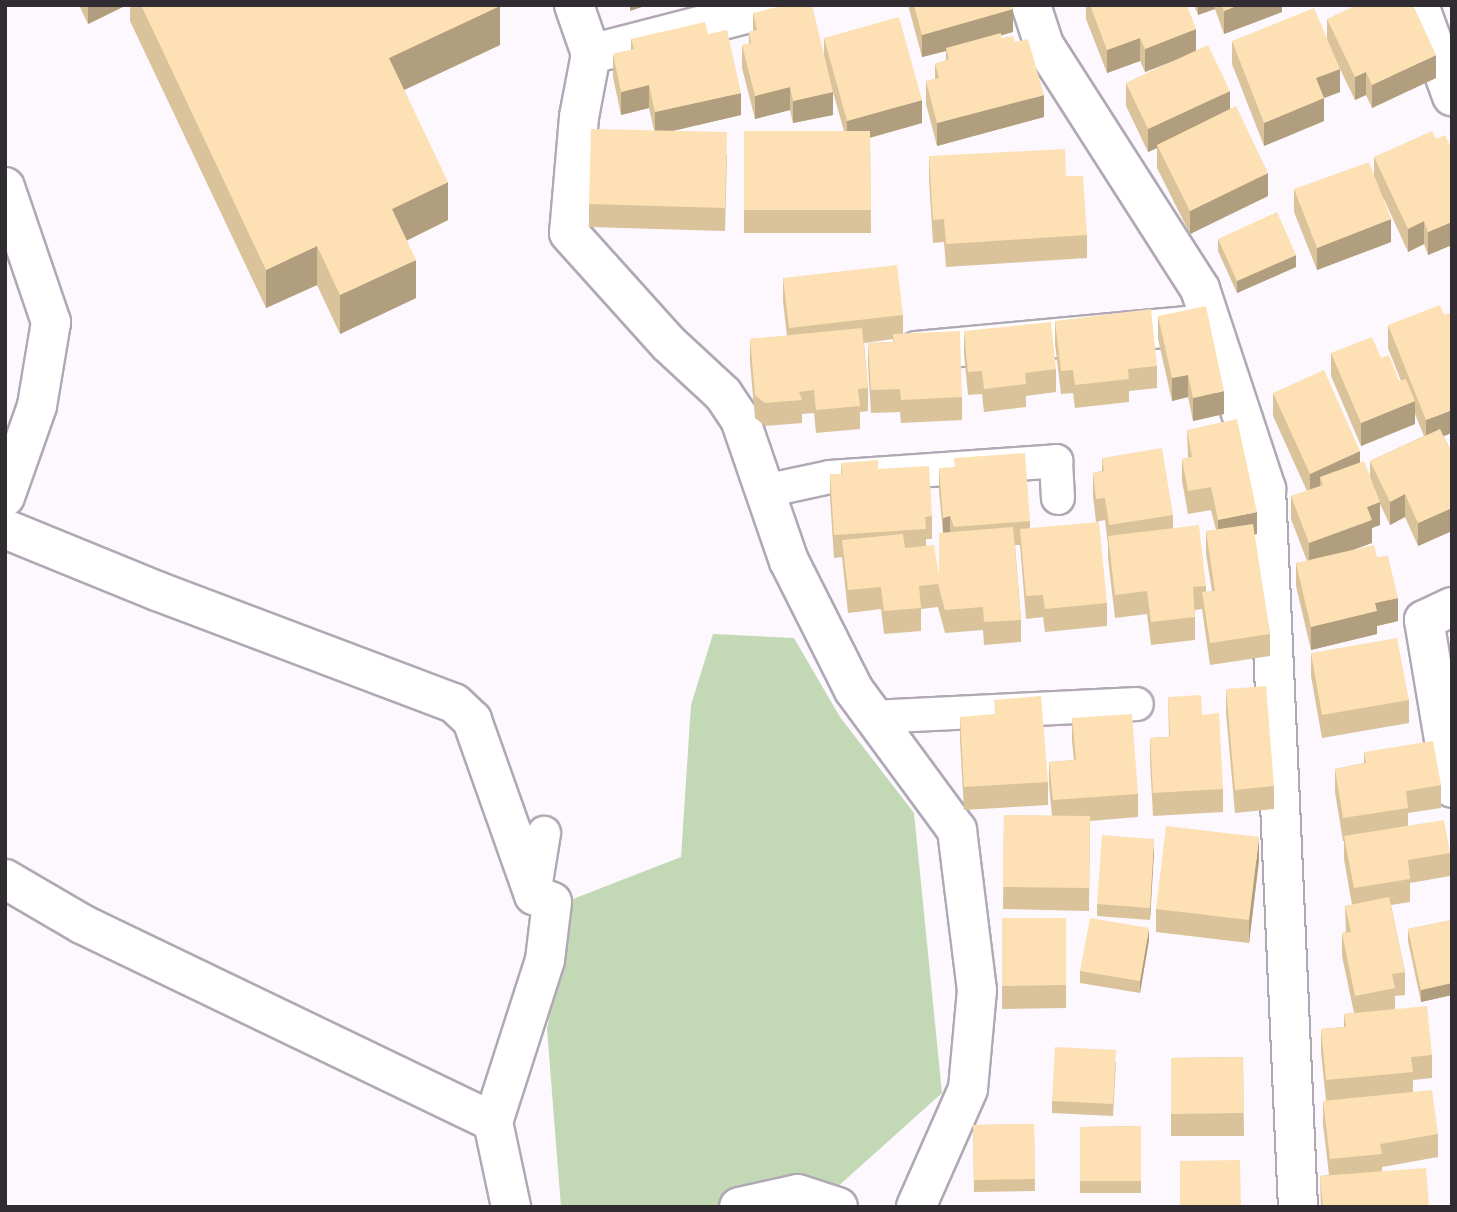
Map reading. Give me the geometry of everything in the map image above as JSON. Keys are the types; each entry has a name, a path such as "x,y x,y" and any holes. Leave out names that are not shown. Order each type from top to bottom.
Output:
{"street":[{"path":"574,5 591,54 579,117 569,233 669,344 723,394 740,419 789,561 854,690 957,830 977,990 968,1089 916,1207"},
{"path":"591,54 780,5"},
{"path":"1031,5 1045,45 1200,289 1266,489 1298,1207"},
{"path":"1419,5 1452,96"},
{"path":"5,187 51,323 37,406 5,497"},
{"path":"917,351 1212,324"},
{"path":"5,529 157,591 454,703 472,720 534,895 552,902 545,960 493,1122 511,1207"},
{"path":"1452,607 1424,620 1452,788"},
{"path":"5,879 82,924 493,1122"},
{"path":"739,1207 798,1194 838,1207"}],"lane":[{"path":"765,491 830,477 1056,461 1058,498"},
{"path":"873,717 1137,704"},
{"path":"534,895 544,833"}],"green space":[{"path":"713,634 794,638 840,717 914,813 942,1093 815,1207 561,1207 547,1029 573,899 681,857 691,705"}],"building":[{"path":"141,5 500,5 389,58 448,182 392,209 416,260 340,295 317,246 266,270"},
{"path":"785,5 812,5 833,92 793,101 790,87 755,96 742,45 751,43 749,32 757,30 753,13"},
{"path":"914,5 1012,5 1013,9 922,35"},
{"path":"1090,5 1187,5 1196,29 1145,49 1140,38 1107,50"},
{"path":"1222,5 1239,5 1224,11"},
{"path":"1356,5 1413,5 1436,55 1372,85 1366,72 1355,77 1327,19"},
{"path":"1314,8 1340,69 1316,78 1324,98 1264,123 1232,41"},
{"path":"899,17 922,100 847,121 824,38"},
{"path":"705,22 708,34 727,30 741,93 655,112 649,85 621,92 613,54 634,49 631,39"},
{"path":"1001,33 1001,38 1013,36 1015,42 1028,39 1044,95 937,123 926,81 939,78 935,64 949,59 946,48"},
{"path":"1208,45 1230,91 1148,129 1126,83"},
{"path":"1236,106 1268,173 1190,211 1157,145"},
{"path":"591,129 727,132 725,208 589,204"},
{"path":"744,131 870,131 871,210 744,210"},
{"path":"1432,131 1436,139 1445,135 1452,150 1452,222 1428,232 1424,221 1408,229 1374,157"},
{"path":"1065,149 1066,176 1083,176 1087,235 946,244 944,219 933,220 929,156"},
{"path":"1369,162 1391,219 1317,248 1294,189"},
{"path":"1277,212 1296,255 1237,281 1218,239"},
{"path":"897,265 903,315 789,328 783,278"},
{"path":"1440,305 1444,315 1452,312 1452,410 1426,420 1388,325"},
{"path":"1206,306 1224,391 1193,398 1188,375 1172,378 1158,316"},
{"path":"1151,309 1157,366 1128,369 1129,379 1075,385 1073,370 1061,371 1055,321"},
{"path":"1051,322 1056,369 1025,373 1026,384 984,389 982,371 968,372 964,331"},
{"path":"862,328 868,388 858,389 860,406 816,410 814,390 799,392 802,400 765,403 755,395 750,339"},
{"path":"960,331 962,397 901,400 900,389 871,390 868,343 894,342 893,334"},
{"path":"1372,337 1381,358 1389,355 1399,381 1406,379 1415,401 1361,423 1331,353"},
{"path":"1324,370 1360,451 1310,474 1273,393"},
{"path":"1237,419 1257,512 1218,520 1211,487 1188,491 1182,459 1192,457 1187,430"},
{"path":"1440,429 1452,453 1452,508 1418,523 1405,494 1390,502 1370,461"},
{"path":"1162,448 1173,515 1109,525 1105,498 1096,499 1093,473 1104,471 1102,458"},
{"path":"1025,453 1030,521 954,527 950,516 943,518 939,468 955,467 954,458"},
{"path":"878,460 878,469 929,466 932,516 925,517 926,529 834,535 830,474 842,474 841,463"},
{"path":"1364,461 1380,502 1367,507 1372,520 1309,543 1291,496 1323,485 1320,477"},
{"path":"1099,522 1107,603 1045,609 1043,595 1026,596 1020,529"},
{"path":"1253,524 1270,634 1210,643 1202,592 1215,591 1206,531"},
{"path":"1199,525 1206,586 1193,587 1195,617 1151,622 1147,591 1115,595 1108,536"},
{"path":"1013,527 1021,620 984,622 983,607 945,610 938,584 919,586 921,608 884,611 881,587 848,590 842,540 903,534 905,548 934,545 939,576 939,533"},
{"path":"1374,545 1377,557 1388,556 1398,598 1375,603 1377,611 1311,627 1296,563"},
{"path":"1397,638 1409,700 1322,715 1311,653"},
{"path":"1266,686 1274,786 1235,790 1226,689"},
{"path":"1201,695 1202,715 1219,713 1223,789 1153,793 1150,738 1170,737 1168,697"},
{"path":"1041,696 1048,782 964,787 960,717 995,714 994,700"},
{"path":"1132,714 1138,794 1053,800 1049,762 1076,760 1072,718"},
{"path":"1433,741 1441,785 1406,791 1408,808 1343,818 1335,769 1366,763 1364,752"},
{"path":"1004,815 1090,816 1089,888 1003,887"},
{"path":"1444,820 1450,853 1408,860 1410,879 1354,888 1344,836"},
{"path":"1166,826 1259,837 1249,920 1156,909"},
{"path":"1102,835 1154,839 1150,908 1097,904"},
{"path":"1389,897 1405,972 1392,974 1395,988 1355,996 1342,933 1351,932 1345,906"},
{"path":"1002,918 1066,918 1066,985 1002,986"},
{"path":"1090,918 1149,928 1140,981 1080,971"},
{"path":"1452,920 1452,983 1421,990 1408,929"},
{"path":"1427,1006 1432,1055 1411,1057 1413,1072 1326,1080 1321,1029 1346,1027 1344,1014"},
{"path":"1055,1047 1116,1050 1113,1104 1052,1101"},
{"path":"1243,1057 1244,1113 1171,1114 1171,1058"},
{"path":"1432,1090 1438,1134 1380,1144 1382,1154 1330,1159 1323,1101"},
{"path":"1034,1124 1035,1179 974,1180 973,1125"},
{"path":"1141,1126 1141,1181 1080,1181 1080,1127"},
{"path":"1240,1160 1241,1207 1180,1207 1180,1161"},
{"path":"1426,1168 1429,1207 1323,1207 1320,1176"}]}
